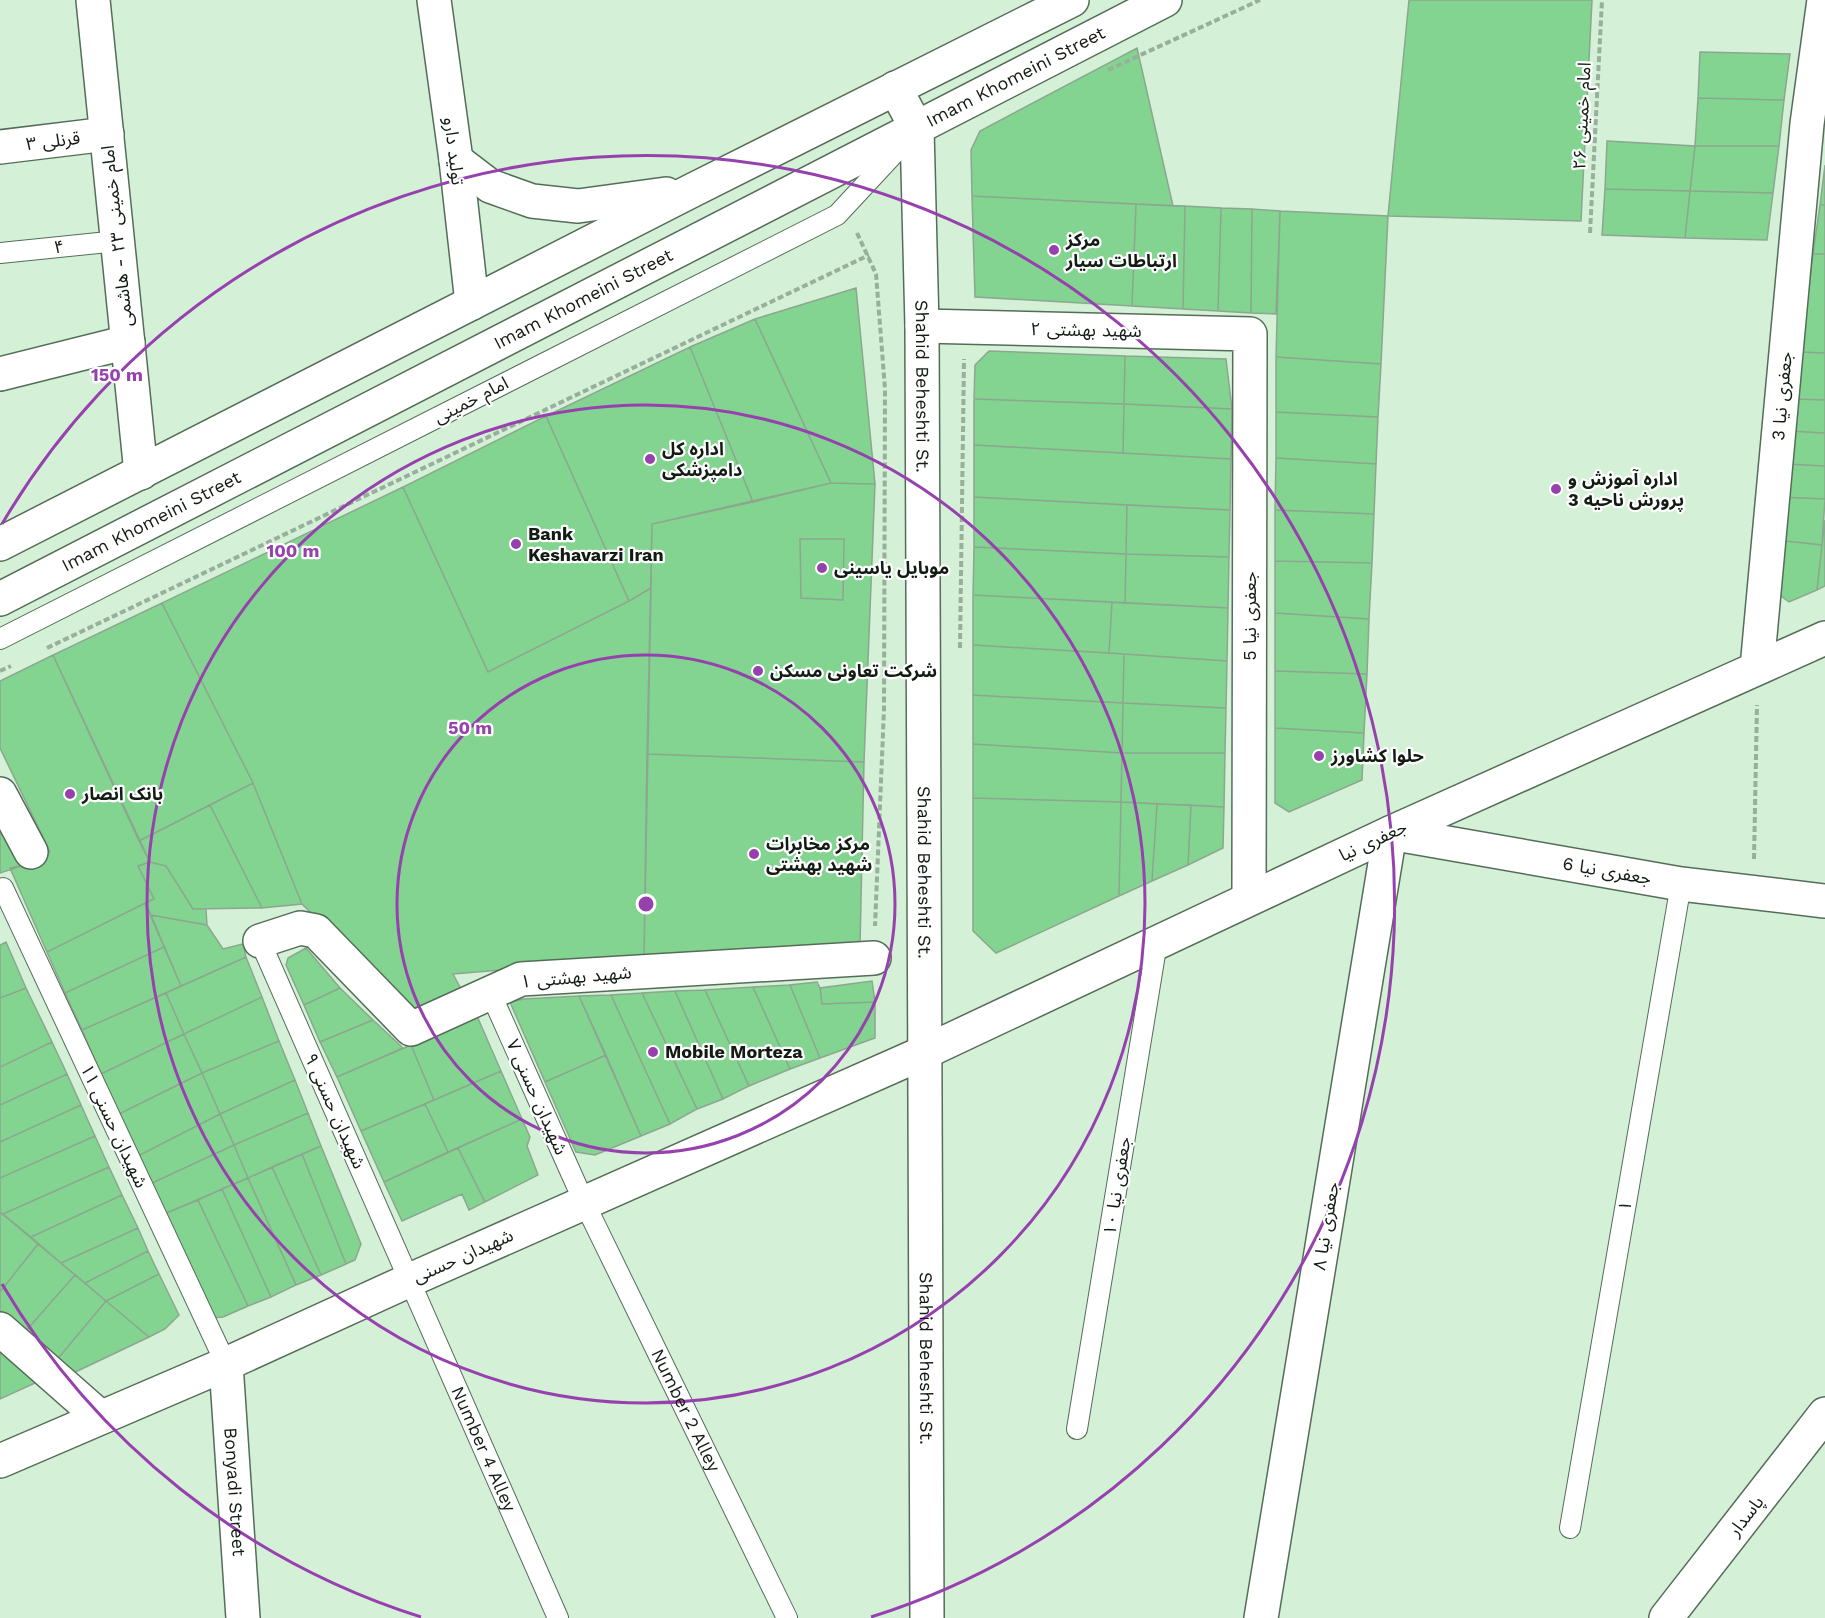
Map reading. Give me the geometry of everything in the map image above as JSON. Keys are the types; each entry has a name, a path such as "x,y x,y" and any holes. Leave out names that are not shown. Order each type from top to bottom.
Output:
{"street":[{"name":"امام خمینی ۲۳ - هاشمی","path":"93,0 141,473"},
{"name":"تولید دارو","path":"434,0 456,160 472,303"},
{"path":"0,544 691,191 1072,0"},
{"name":"Imam Khomeini Street","path":"0,599 1165,0"},
{"name":"جعفری نیا 3","path":"1757,668 1816,125 1824,0"},
{"path":"895,88 917,129"},
{"name":"Shahid Beheshti St.","path":"917,129 922,326 927,1618"},
{"name":"قرنلی ۳","path":"0,147 107,134"},
{"path":"456,160 490,186 532,201 578,206 691,191"},
{"name":"شهید بهشتی ۲","path":"922,326 1250,334"},
{"name":"جعفری نیا 5","path":"1249,898 1250,334"},
{"path":"0,374 128,342"},
{"name":"جعفری نیا","path":"925,1052 1390,833 1825,638"},
{"path":"0,794 31,852"},
{"name":"جعفری نیا 6","path":"1390,833 1680,884 1825,902"},
{"name":"جعفری نیا ۸","path":"1261,1618 1390,833"},
{"name":"شهید بهشتی ۱","path":"260,941 300,928 316,931 411,1029 521,979 874,958"},
{"name":"شهیدان حسنی","path":"0,1461 226,1364 584,1202 925,1052"},
{"path":"0,1329 100,1417"},
{"name":"Bonyadi Street","path":"226,1364 243,1618"},
{"name":"پاسدار","path":"1666,1618 1825,1414"}],"lane":[{"name":"امام خمینی","path":"0,639 837,215 917,129"},
{"name":"۴","path":"0,254 118,241"},
{"name":"۱","path":"1570,1528 1680,884"},
{"name":"شهیدان حسنی ۱۱","path":"3,888 226,1364"},
{"name":"شهیدان حسنی ۹","path":"260,941 410,1280"},
{"name":"جعفری نیا ۱۰","path":"1077,1429 1157,942"},
{"name":"شهیدان حسنی ۷","path":"490,992 584,1202"},
{"name":"Number 2 Alley","path":"584,1202 787,1618"},
{"name":"Number 4 Alley","path":"410,1280 558,1618"}],"path":[{"path":"1101,73 1260,0"},
{"name":"امام خمینی ۲۶","path":"1590,233 1602,0"},
{"path":"837,215 858,234 876,274 885,389 884,709 874,958"},
{"path":"43,651 869,255"},
{"path":"0,671 21,661"},
{"path":"1753,893 1757,668"}],"building":[{"path":"1409,0 1592,0 1581,221 1388,216"},
{"path":"1137,48 1173,206 972,196 971,150 980,131"},
{"path":"1700,52 1790,54 1784,100 1698,98"},
{"path":"1698,98 1784,100 1779,146 1695,146"},
{"path":"1607,141 1695,146 1690,191 1605,189"},
{"path":"1695,146 1779,146 1773,193 1690,191"},
{"path":"1825,165 1825,205 1820,205"},
{"path":"1605,189 1690,191 1685,238 1602,235"},
{"path":"1690,191 1773,193 1767,240 1685,238"},
{"name":"مرکز ارتباطات سیار","path":"972,196 1136,204 1132,306 975,297"},
{"path":"1136,204 1185,206 1183,309 1132,306"},
{"path":"1820,205 1825,205 1825,254 1813,254"},
{"path":"1185,206 1221,208 1218,311 1183,309"},
{"path":"1221,208 1252,209 1251,313 1218,311"},
{"path":"1252,209 1280,211 1276,314 1251,313"},
{"path":"1280,211 1388,216 1381,364 1276,357"},
{"path":"1813,254 1825,254 1825,353 1801,352"},
{"path":"856,288 875,484 831,483 755,319"},
{"path":"755,319 831,483 753,502 690,347"},
{"name":"اداره کل دامپزشکی","path":"690,347 753,502 652,524 651,588 629,601 546,416"},
{"path":"989,351 1125,356 1124,404 974,399 975,365"},
{"path":"1801,352 1825,353 1825,400 1794,399"},
{"path":"1125,356 1226,359 1232,409 1124,404"},
{"path":"1276,357 1381,364 1378,417 1276,412"},
{"path":"974,399 1124,404 1123,453 974,445"},
{"path":"1794,399 1825,400 1825,433 1790,431"},
{"path":"1124,404 1232,409 1231,459 1123,453"},
{"path":"1276,412 1378,417 1376,464 1276,458"},
{"name":"Bank Keshavarzi Iran","path":"546,416 629,601 488,672 403,487"},
{"path":"1790,431 1825,433 1825,466 1786,464"},
{"path":"974,445 1231,459 1230,510 974,497"},
{"path":"1276,458 1376,464 1374,514 1275,510"},
{"path":"1786,464 1825,466 1825,499 1781,497"},
{"name":"شرکت تعاونی مسکن","path":"831,483 875,484 864,762 647,754 652,524"},
{"path":"403,487 488,672 651,588 644,958 453,974 461,989 414,1013 302,904 253,783 162,603"},
{"path":"974,497 1127,505 1126,554 974,547"},
{"path":"1781,497 1825,499 1822,545 1776,540"},
{"path":"1127,505 1230,510 1229,557 1126,554"},
{"path":"1275,510 1374,514 1372,563 1275,561"},
{"path":"1825,520 1825,586 1817,590 1822,545"},
{"name":"موبایل یاسینی","path":"800,539 844,539 843,600 801,598"},
{"path":"1776,540 1822,545 1817,590 1789,602 1769,587"},
{"path":"974,547 1126,554 1125,603 973,595"},
{"path":"1126,554 1229,557 1228,608 1125,603"},
{"path":"1275,561 1372,563 1369,619 1275,613"},
{"path":"973,595 1112,602 1109,653 973,645"},
{"path":"1112,602 1228,608 1227,661 1109,653"},
{"path":"162,603 253,783 139,841 53,655"},
{"path":"1275,613 1369,619 1367,674 1275,671"},
{"path":"973,645 1124,654 1123,703 973,695"},
{"path":"1124,654 1227,661 1226,708 1123,703"},
{"name":"بانک انصار","path":"53,655 150,862 138,866 154,899 47,952 10,868 24,865 50,852 0,748 0,681"},
{"path":"1275,671 1367,674 1364,733 1275,728"},
{"path":"973,695 1123,703 1122,753 973,744"},
{"path":"1123,703 1226,708 1225,753 1122,753"},
{"name":"حلوا کشاورز","path":"1275,728 1364,733 1362,780 1289,812 1275,803"},
{"path":"973,744 1122,753 1121,802 973,798"},
{"path":"1122,753 1225,753 1224,807 1121,802"},
{"name":"مرکز مخابرات شهید بهشتی","path":"647,754 864,762 860,946 644,958"},
{"path":"253,783 302,904 262,908 210,805"},
{"path":"973,798 1121,802 1119,896 996,953 973,931"},
{"path":"1121,802 1157,804 1152,881 1119,896"},
{"path":"1157,804 1191,805 1188,865 1152,881"},
{"path":"210,805 262,908 193,909 166,866 150,862 139,841"},
{"path":"1191,805 1224,807 1223,848 1188,865"},
{"path":"0,818 24,865 0,873"},
{"path":"150,862 166,866 193,909 206,909 207,925 151,915 145,903 154,899 138,866"},
{"path":"145,903 164,947 65,993 47,952"},
{"path":"151,915 207,925 223,949 243,944 246,957 181,986"},
{"path":"6,942 26,988 0,998 0,945"},
{"path":"164,947 181,986 82,1030 65,993"},
{"path":"306,948 340,988 304,1005 286,965 288,958"},
{"path":"246,957 262,997 184,1034 166,993"},
{"path":"872,981 875,1002 822,1004 820,988"},
{"path":"817,982 822,1004 875,1002 875,1038 820,1058 790,985"},
{"path":"790,985 820,1058 790,1069 753,987"},
{"path":"753,987 790,1069 749,1086 705,990"},
{"path":"26,988 52,1042 0,1067 0,998"},
{"path":"340,988 373,1020 320,1042 304,1005"},
{"path":"705,990 749,1086 723,1099 675,991"},
{"path":"675,991 723,1099 697,1109 642,993"},
{"path":"166,993 184,1034 101,1074 82,1030"},
{"name":"Mobile Morteza","path":"642,993 697,1109 670,1124 611,995"},
{"path":"611,995 670,1124 641,1136 579,996"},
{"path":"579,996 606,1055 545,1082 510,1002"},
{"path":"262,997 279,1041 202,1073 184,1034"},
{"path":"477,1016 501,1071 434,1100 411,1045"},
{"path":"373,1020 403,1048 337,1077 320,1042"},
{"path":"184,1034 202,1073 119,1114 101,1074"},
{"path":"279,1041 295,1080 220,1114 202,1073"},
{"path":"52,1042 67,1074 0,1105 0,1067"},
{"path":"411,1045 434,1100 361,1131 337,1077"},
{"path":"606,1055 641,1136 595,1155 576,1152 545,1082"},
{"path":"501,1071 522,1119 448,1152 425,1104"},
{"path":"202,1073 220,1114 138,1156 119,1114"},
{"path":"67,1074 81,1105 0,1142 0,1105"},
{"path":"295,1080 308,1113 234,1145 220,1114"},
{"path":"425,1104 448,1152 384,1182 361,1131"},
{"path":"81,1105 95,1136 0,1178 0,1142"},
{"path":"308,1113 321,1146 248,1178 234,1145"},
{"path":"220,1114 234,1145 150,1184 138,1156"},
{"path":"522,1119 530,1137 527,1146 538,1175 485,1202 458,1148"},
{"path":"95,1136 109,1167 3,1214 0,1212 0,1178"},
{"path":"234,1145 248,1178 164,1214 150,1184"},
{"path":"321,1146 361,1244 355,1260 346,1264 302,1154"},
{"path":"458,1148 485,1202 469,1210 462,1194 402,1221 384,1182"},
{"path":"302,1154 346,1264 321,1275 272,1167"},
{"path":"109,1167 122,1195 31,1237 3,1214"},
{"path":"272,1167 321,1275 296,1285 248,1178"},
{"path":"248,1178 296,1285 271,1297 222,1189"},
{"path":"222,1189 271,1297 248,1306 198,1200"},
{"path":"122,1195 138,1228 61,1263 31,1237"},
{"path":"198,1200 248,1306 223,1317 209,1318 164,1214"},
{"path":"0,1212 38,1244 0,1292"},
{"path":"138,1228 148,1251 85,1283 61,1263"},
{"path":"38,1244 75,1275 24,1333 0,1311 0,1292"},
{"path":"148,1251 159,1274 106,1301 85,1283"},
{"path":"159,1274 179,1315 165,1329 149,1337 106,1301"},
{"path":"75,1275 106,1301 55,1362 24,1333"},
{"path":"106,1301 149,1337 69,1375 55,1362"},
{"path":"0,1350 34,1373 35,1383 0,1399"}],"place":[{"name":"مرکز ارتباطات سیار","path":"1054,250"},
{"name":"اداره کل دامپزشکی","path":"650,459"},
{"name":"اداره آموزش و پرورش ناحیه 3","path":"1556,489"},
{"name":"Bank Keshavarzi Iran","path":"516,544"},
{"name":"موبایل یاسینی","path":"822,568"},
{"name":"شرکت تعاونی مسکن","path":"758,671"},
{"name":"حلوا کشاورز","path":"1319,756"},
{"name":"بانک انصار","path":"70,794"},
{"name":"مرکز مخابرات شهید بهشتی","path":"754,854"},
{"name":"Mobile Morteza","path":"653,1052"}]}
